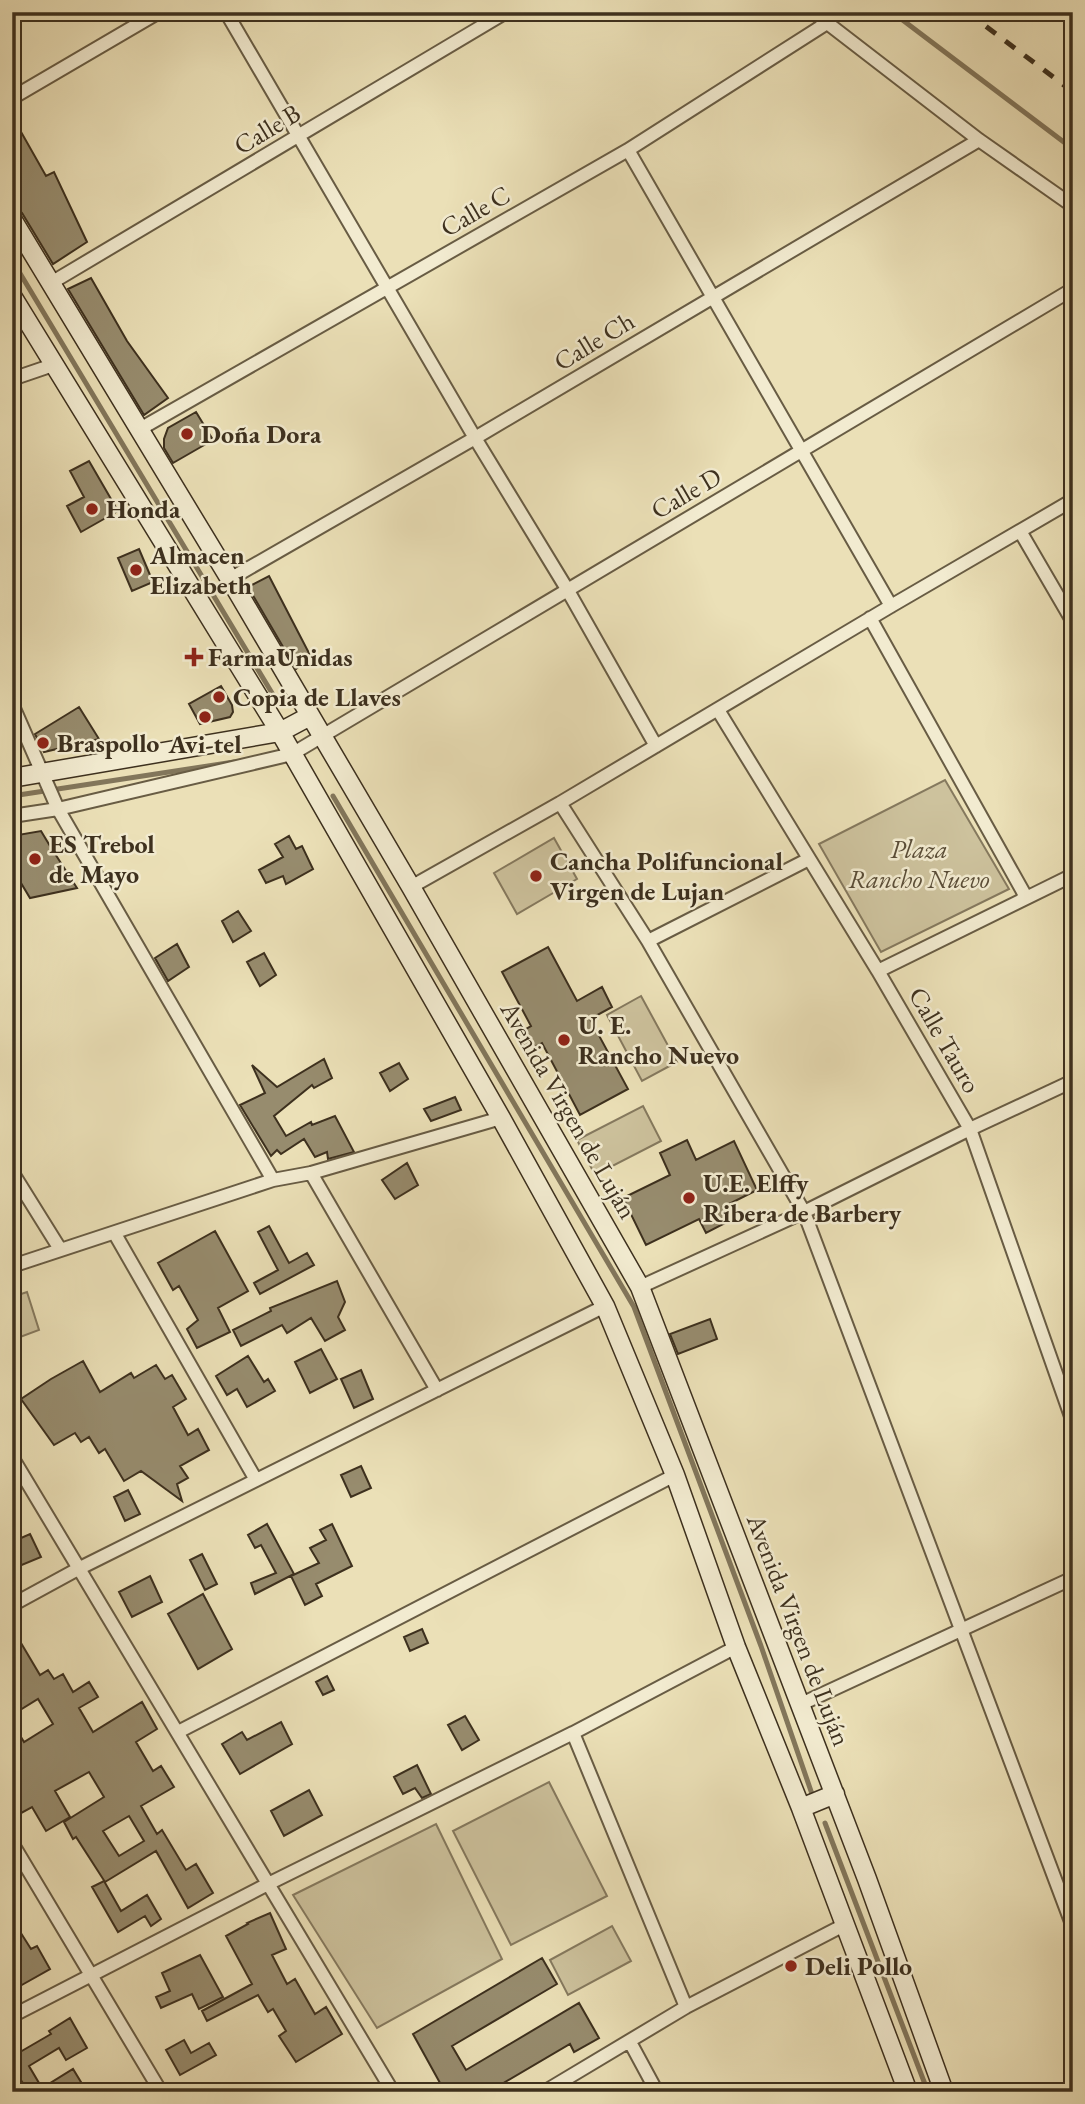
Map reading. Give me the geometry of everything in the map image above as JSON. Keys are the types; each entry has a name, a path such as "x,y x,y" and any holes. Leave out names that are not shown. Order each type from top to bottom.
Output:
{"main road":[{"name":"Avenida Virgen de Luján","path":"12,219 230,579 411,887 640,1287 835,1794 944,2092"},
{"path":"12,296 280,732 501,1118 605,1306 675,1475 736,1647 846,1924 908,2092"},
{"path":"12,778 45,776 280,732 310,716"},
{"path":"801,1808 835,1794"}],"street":[{"path":"12,98 159,12"},
{"path":"226,12 475,438 567,589 656,746"},
{"name":"Calle B","path":"51,283 506,12"},
{"path":"813,12 979,140 1073,206"},
{"name":"Calle C","path":"141,429 628,150 827,23"},
{"name":"Calle Ch","path":"230,579 475,438 979,140"},
{"path":"628,150 891,606"},
{"name":"Calle D","path":"12,817 292,754 1073,289"},
{"path":"12,379 53,365"},
{"path":"411,887 561,803 1073,500"},
{"path":"1020,531 1073,622"},
{"path":"870,618 1026,897"},
{"path":"12,704 56,805 272,1180"},
{"name":"Calle Tauro","path":"718,710 878,971 970,1129 1073,1422"},
{"path":"561,803 648,942 804,1212 1073,1927"},
{"path":"648,942 809,859"},
{"path":"878,971 1073,876"},
{"path":"640,1287 804,1212 1073,1081"},
{"path":"12,1266 272,1180 311,1172 501,1118"},
{"path":"12,1172 60,1249"},
{"path":"311,1172 437,1390"},
{"path":"115,1234 256,1480"},
{"path":"12,1605 78,1569 605,1306"},
{"path":"12,1457 393,2092"},
{"path":"178,1732 675,1475"},
{"path":"799,1705 1073,1578"},
{"path":"12,2016 268,1884 573,1733 736,1647"},
{"path":"573,1733 686,2007"},
{"path":"12,1843 161,2092"},
{"path":"544,2092 686,2007 846,1924"},
{"path":"630,2042 657,2092"}],"green space":[{"name":"Plaza Rancho Nuevo","path":"945,780 1009,889 881,952 819,844"},
{"name":"Cancha Polifuncional Virgen de Lujan","path":"554,838 577,879 517,914 494,873"},
{"path":"641,996 677,1062 642,1081 607,1015"},
{"path":"643,1106 661,1141 595,1175 577,1140"},
{"path":"27,1292 39,1330 12,1340 12,1297"},
{"path":"549,1782 607,1896 511,1945 453,1831"},
{"path":"436,1824 502,1959 377,2028 293,1895"},
{"path":"612,1926 631,1961 568,1995 550,1960"}],"building":[{"path":"12,116 46,176 54,172 87,242 53,264 22,213 12,205"},
{"path":"91,278 127,341 168,398 144,415 68,289"},
{"name":"Doña Dora","path":"196,412 213,440 173,463 164,448 168,428"},
{"name":"Honda","path":"89,461 118,511 81,532 67,506 84,497 70,471"},
{"name":"Almacen Elizabeth","path":"139,549 153,582 132,591 118,558"},
{"path":"269,576 311,657 296,669 248,587"},
{"path":"221,686 233,712 230,717 200,724 189,704"},
{"path":"79,707 99,739 44,752 35,734"},
{"path":"41,831 77,888 30,898 12,868 12,836"},
{"path":"289,836 296,849 302,846 313,869 286,884 283,876 266,883 259,870 283,857 275,844"},
{"path":"238,911 251,931 233,942 222,921"},
{"path":"177,944 189,967 168,981 155,958"},
{"path":"548,947 577,1001 602,987 612,1007 590,1019 628,1089 580,1115 542,1043 527,1051 517,1034 531,1026 502,972"},
{"path":"264,953 276,975 260,986 247,962"},
{"path":"324,1059 332,1078 314,1088 312,1085 274,1116 286,1136 311,1122 312,1125 335,1116 354,1152 328,1159 327,1152 315,1157 304,1139 281,1154 277,1150 271,1156 240,1105 265,1093 252,1065 277,1087"},
{"path":"399,1063 408,1079 390,1091 380,1073"},
{"path":"455,1097 461,1110 431,1121 424,1109"},
{"path":"687,1140 696,1160 734,1141 757,1190 723,1207 729,1221 706,1233 699,1219 646,1245 623,1198 670,1175 660,1153"},
{"path":"407,1163 418,1185 395,1199 382,1180"},
{"path":"269,1226 289,1263 307,1253 314,1265 260,1294 254,1283 278,1270 258,1232"},
{"path":"215,1231 248,1291 218,1308 230,1332 197,1348 187,1329 198,1320 179,1286 173,1290 158,1263"},
{"path":"337,1281 345,1302 338,1317 345,1330 325,1341 311,1318 287,1333 282,1325 241,1346 233,1330 271,1311 270,1308"},
{"path":"710,1319 717,1339 678,1354 670,1334"},
{"path":"321,1349 337,1379 310,1393 295,1362"},
{"path":"248,1356 264,1382 268,1379 275,1391 247,1407 237,1389 227,1395 216,1376"},
{"path":"83,1361 100,1392 131,1373 134,1378 156,1365 165,1379 172,1375 186,1399 173,1407 188,1435 198,1429 209,1450 180,1466 188,1478 177,1484 182,1501 141,1471 124,1481 105,1449 99,1453 89,1437 81,1442 75,1433 54,1445 21,1399"},
{"path":"361,1370 373,1399 354,1408 341,1379"},
{"path":"361,1466 371,1488 351,1497 341,1475"},
{"path":"128,1490 140,1514 125,1521 114,1497"},
{"path":"267,1524 294,1574 255,1594 251,1583 276,1573 261,1545 255,1548 248,1535"},
{"path":"332,1524 352,1566 316,1584 322,1596 305,1605 291,1576 319,1563 310,1548 326,1540 320,1530"},
{"path":"30,1534 41,1557 12,1569 12,1542"},
{"path":"202,1554 217,1584 205,1590 190,1560"},
{"path":"150,1576 162,1602 132,1617 119,1592"},
{"path":"203,1594 232,1649 198,1669 168,1614"},
{"path":"422,1629 428,1643 410,1651 404,1637"},
{"path":"21,1643 40,1675 48,1670 54,1679 63,1674 73,1692 89,1682 98,1697 79,1708 93,1732 142,1702 157,1729 136,1742 153,1771 161,1766 174,1787 141,1806 157,1834 162,1830 186,1870 196,1864 213,1893 188,1908 156,1851 105,1882 76,1837 73,1839 64,1822 104,1797 89,1772 55,1791 70,1817 46,1831 32,1807 12,1818 12,1722 24,1742 53,1724 38,1699 12,1715 12,1649","holes":["129,1816 144,1841 119,1856 103,1831"]},
{"path":"327,1676 334,1690 323,1695 316,1682"},
{"path":"465,1716 479,1740 462,1750 448,1725"},
{"path":"281,1722 292,1744 240,1774 222,1744 242,1732 247,1740"},
{"path":"417,1765 431,1794 422,1798 415,1788 403,1794 394,1777"},
{"path":"309,1790 322,1815 284,1836 271,1811"},
{"path":"104,1881 121,1911 147,1895 161,1919 151,1926 145,1916 118,1932 92,1887"},
{"path":"270,1913 286,1949 272,1955 287,1984 295,1979 315,2014 326,2007 342,2034 296,2062 279,2036 286,2031 273,2009 268,2012 258,1995 207,2021 202,2011 252,1984 226,1936"},
{"path":"12,1919 31,1949 37,1946 50,1969 20,1986 12,1972"},
{"path":"200,1955 223,1997 199,2009 192,1994 161,2008 156,1997 170,1991 162,1973"},
{"path":"542,1958 557,1984 452,2046 466,2070 579,2003 599,2038 574,2052 570,2044 488,2092 445,2092 413,2034"},
{"path":"70,2018 87,2048 66,2060 59,2048 29,2066 42,2088 73,2069 87,2092 29,2092 12,2067 12,2041 20,2052 51,2034 49,2031"},
{"path":"184,2040 191,2053 209,2043 216,2055 180,2075 166,2050"}],"waterway":[{"path":"892,12 1073,149"},
{"path":"12,260 275,698"},
{"path":"12,796 234,762"},
{"path":"333,796 634,1307 761,1646 812,1794"},
{"path":"825,1823 928,2092"}],"railway":[{"path":"967,12 1073,92"}],"place":[{"name":"Doña Dora","path":"187,434"},
{"name":"Honda","path":"92,509"},
{"name":"Almacen Elizabeth","path":"136,570"},
{"name":"FarmaUnidas","path":"194,657"},
{"name":"Copia de Llaves","path":"219,697"},
{"name":"Avi-tel","path":"205,717"},
{"name":"Braspollo","path":"43,743"},
{"name":"ES Trebol de Mayo","path":"35,859"},
{"name":"Cancha Polifuncional Virgen de Lujan","path":"536,876"},
{"name":"U. E. Rancho Nuevo","path":"564,1040"},
{"name":"U.E. Elffy Ribera de Barbery","path":"689,1198"},
{"name":"Deli Pollo","path":"791,1966"}]}
